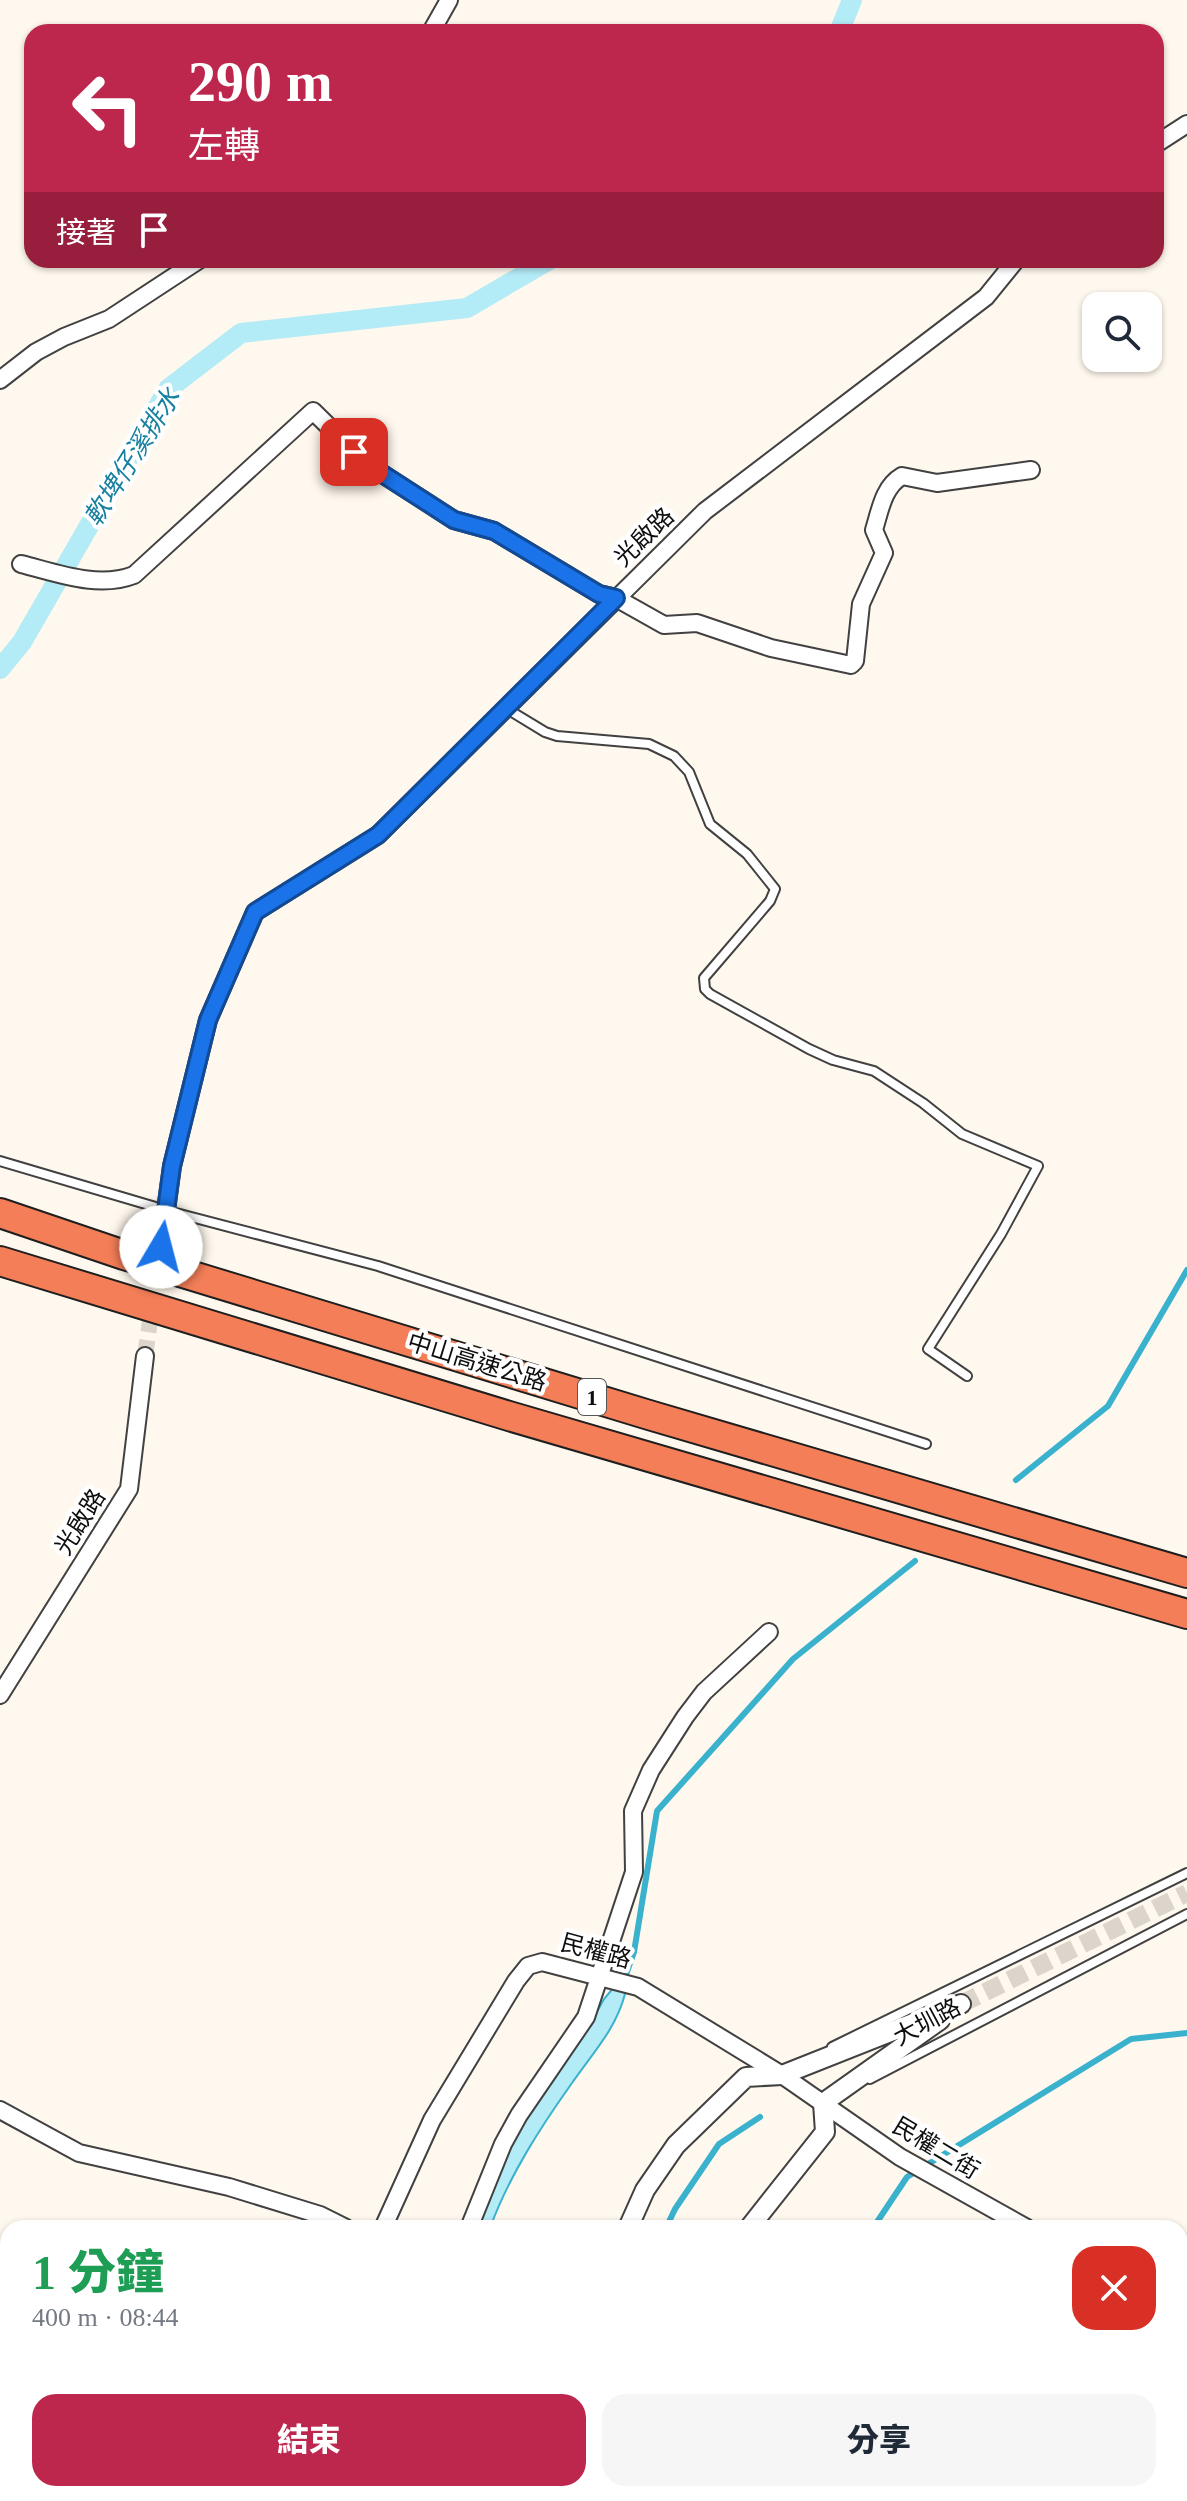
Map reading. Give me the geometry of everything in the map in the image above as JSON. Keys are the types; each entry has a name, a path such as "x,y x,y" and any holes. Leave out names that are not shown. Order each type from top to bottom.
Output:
{"highway":[{"name":"中山高速公路","path":"0,1213 124,1255 649,1415 1187,1573"},
{"name":"中山高速公路","path":"0,1261 509,1416 1187,1614"}],"street":[{"path":"436,24 449,0"},
{"path":"1164,139 1187,124"},
{"path":"0,380 36,352 109,319 187,268"},
{"name":"光啟路","path":"161,1247 172,1166 208,1020 255,912 378,835 705,511 986,297 1010,268"},
{"path":"21,564 88,580 119,581 134,575 313,411 367,464 454,520 494,531 599,594 616,598 664,625 697,623 771,648 851,665 855,661 861,604 884,553 874,530 887,489 894,481 902,476 937,483 1031,470"},
{"name":"光啟路","path":"0,1695 129,1489 145,1356"},
{"path":"472,2220 503,2144 586,2017 606,1978 634,1872 633,1811 651,1770 704,1692 769,1632"},
{"name":"民權路","path":"387,2220 432,2120 516,1981 528,1966 542,1962 638,1987 823,2103"},
{"path":"632,2220 645,2190 676,2145 746,2077 782,2075 961,2004 823,2103 825,2132 755,2220"},
{"name":"民權二街","path":"823,2103 900,2157 1013,2220"},
{"path":"0,2110 79,2153 229,2187 330,2220"}],"lane":[{"path":"506,708 545,732 649,744 664,749 689,772 710,824 747,854 775,889 770,901 704,978 705,989 710,994 809,1049 833,1060 874,1071 923,1103 962,1134 1038,1166 1001,1234 928,1349 967,1376"},
{"path":"0,1161 166,1210 378,1266 926,1444"},
{"name":"大圳路","path":"782,2075 861,2031 1187,1873"},
{"name":"大圳路","path":"823,2103 1187,1914"}],"water":[{"path":"614,1987 622,1987 625,1994 610,2030 526,2153 493,2220 479,2220 502,2149 583,2037"}],"waterway":[{"name":"軟埤仔溪排水","path":"842,24 852,0"},
{"name":"軟埤仔溪排水","path":"0,669 22,642 168,389 241,333 467,308 535,268"},
{"path":"1016,1480 1108,1406 1187,1270"},
{"path":"623,1983 634,1952 657,1811 793,1659 915,1561"},
{"path":"878,2220 907,2177 1131,2039 1187,2033"},
{"path":"670,2220 719,2144 760,2117"}],"tunnel":[{"path":"145,1356 159,1259"},
{"path":"961,2004 1187,1893"}],"route":[{"path":"161,1247 172,1166 208,1020 255,912 378,835 616,598 599,594 494,531 454,520 367,464 354,452"}]}
